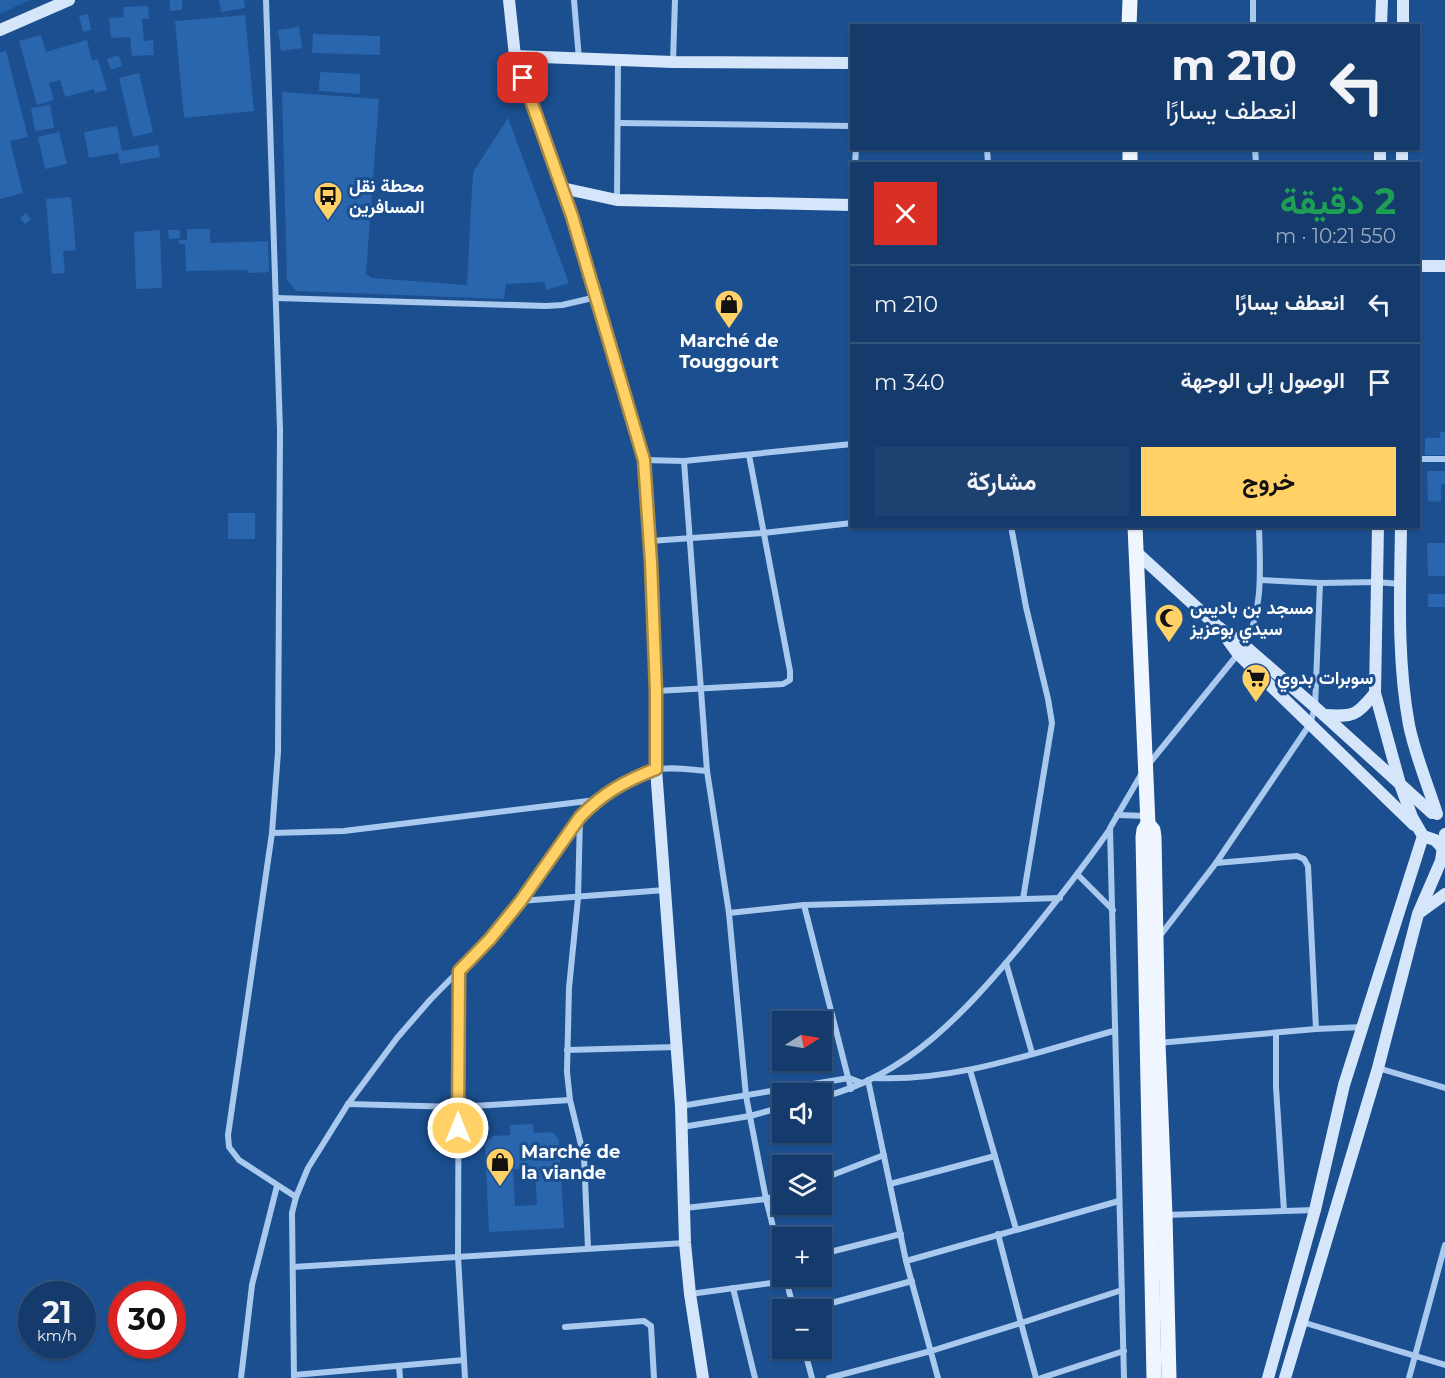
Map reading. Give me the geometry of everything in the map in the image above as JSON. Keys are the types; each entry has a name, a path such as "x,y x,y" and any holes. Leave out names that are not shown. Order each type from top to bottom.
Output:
{"main road":[{"path":"0,30 69,0"},
{"path":"509,0 515,56 562,188 597,297 644,460 656,691 656,769 681,1106 685,1243 703,1378"},
{"path":"1129,24 1130,0"},
{"path":"1381,24 1382,0"},
{"path":"1403,0 1403,24"},
{"path":"515,56 673,62 850,63"},
{"path":"562,188 617,200 850,205"},
{"path":"1420,266 1445,266"},
{"path":"1134,528 1148,820 1143,837 1158,1215 1169,1378"},
{"path":"1378,528 1375,693 1400,784 1412,817 1435,838"},
{"path":"1401,528 1403,686 1410,729 1438,816"},
{"path":"1136,552 1217,626 1310,724 1435,838"},
{"path":"1241,650 1319,711 1438,816"},
{"path":"1319,711 1345,717 1355,714 1375,693"},
{"path":"1285,1378 1378,1068 1418,914 1441,861 1435,838 1425,817 1438,816"},
{"path":"1148,820 1154,837 1158,1043 1158,1215 1154,1378"},
{"path":"1268,1378 1316,1210 1344,1084 1435,838"},
{"path":"1418,914 1445,894"}],"street":[{"path":"266,0 280,430 278,741 272,833 228,1135 229,1147 239,1160 296,1197"},
{"path":"574,0 579,60"},
{"path":"673,62 675,0"},
{"path":"1253,0 1253,24"},
{"path":"617,200 618,60"},
{"path":"618,123 850,126"},
{"path":"276,298 546,306 597,297"},
{"path":"644,460 684,461 850,444"},
{"path":"656,691 783,684 790,680 749,455"},
{"path":"1420,459 1445,459"},
{"path":"684,461 707,771 729,913 746,1096 773,1227"},
{"path":"650,541 763,533 850,523"},
{"path":"1011,528 1052,723 1023,899"},
{"path":"832,1095 851,1089 903,1062 939,1035 962,1013 1006,963 1078,875 1110,828 1146,767 1241,650 1253,630 1260,580 1259,528"},
{"path":"1260,580 1401,584"},
{"path":"1156,940 1216,862 1319,711 1320,583"},
{"path":"464,1360 294,1376 292,1213 296,1197 308,1168 348,1104 397,1038 430,1000 485,945 520,902 580,817 596,800 618,786 656,769 707,771"},
{"path":"272,833 344,831 596,800"},
{"path":"1117,815 1148,820"},
{"path":"580,817 578,898 569,988 567,1072 570,1100 584,1157 588,1248"},
{"path":"1110,828 1124,1378"},
{"path":"1216,862 1297,856 1304,859 1308,866 1316,1029"},
{"path":"1078,875 1113,910"},
{"path":"520,902 665,890"},
{"path":"729,913 804,905 1060,898"},
{"path":"804,905 851,1089"},
{"path":"1006,963 1032,1053"},
{"path":"459,971 458,1256 465,1378"},
{"path":"1158,1043 1316,1029 1364,1028"},
{"path":"681,1106 849,1078 867,1080 907,1078 970,1070 1114,1032"},
{"path":"1276,1033 1276,1087 1284,1211"},
{"path":"567,1050 677,1047"},
{"path":"1378,1068 1445,1088"},
{"path":"970,1070 1016,1229"},
{"path":"867,1080 906,1261 938,1378"},
{"path":"348,1104 458,1107 570,1100"},
{"path":"682,1127 750,1116 772,1110"},
{"path":"832,1175 884,1155"},
{"path":"890,1184 994,1156"},
{"path":"241,1378 252,1285 277,1186"},
{"path":"685,1208 772,1198"},
{"path":"906,1261 1119,1201"},
{"path":"1158,1215 1316,1210"},
{"path":"832,1251 901,1234"},
{"path":"998,1234 1036,1378"},
{"path":"293,1268 685,1243"},
{"path":"1409,1378 1445,1245"},
{"path":"690,1294 772,1281"},
{"path":"832,1303 912,1281"},
{"path":"733,1288 755,1378"},
{"path":"829,1378 1021,1323 1122,1290"},
{"path":"565,1327 644,1321 651,1326 654,1378"},
{"path":"1302,1321 1445,1365"},
{"path":"1041,1378 1057,1376 1124,1352"},
{"path":"807,1359 812,1378"},
{"path":"399,1366 400,1378"},
{"path":"352,1370 353,1378"},
{"path":"696,1378 703,1378"}],"shaded area":[{"path":"0,0 30,0 0,14"}],"building":[{"path":"170,0 182,0 182,10 170,11"},
{"path":"219,0 244,0 245,8 221,12"},
{"path":"148,6 149,19 142,19 144,41 153,40 154,55 132,56 130,37 111,38 109,18 124,17 123,7"},
{"path":"88,14 91,30 83,32 79,16"},
{"path":"245,15 254,111 184,118 175,21"},
{"path":"299,27 302,48 281,51 278,30"},
{"path":"313,34 380,36 380,55 312,53"},
{"path":"41,35 46,52 87,40 92,61 98,59 107,90 95,93 94,89 65,97 60,80 49,83 54,100 37,105 19,41"},
{"path":"6,51 28,137 10,141 23,193 0,199 0,52"},
{"path":"119,55 122,66 111,70 107,59"},
{"path":"320,72 360,74 360,94 319,91"},
{"path":"139,73 153,132 133,137 119,78"},
{"name":"محطة نقل المسافرين","path":"282,92 379,99 366,274 372,278 467,285 473,172 508,118 569,283 546,290 545,282 506,284 504,299 296,291 287,280"},
{"path":"50,105 54,128 35,131 31,108"},
{"path":"117,126 122,151 158,145 160,157 120,164 118,153 89,158 84,132"},
{"path":"59,132 67,164 45,169 38,137"},
{"path":"71,197 76,250 63,251 65,273 52,274 46,199"},
{"path":"26,213 31,220 25,224 20,218"},
{"path":"187,229 210,229 210,243 268,241 269,272 186,271 185,244 179,244 179,240 187,240"},
{"path":"160,230 162,288 136,289 134,232"},
{"path":"168,230 180,230 180,238 169,239"},
{"path":"1440,432 1445,432 1445,455 1425,455 1425,438 1440,438"},
{"path":"1427,471 1445,471 1445,484 1441,484 1441,502 1428,501"},
{"path":"228,513 255,513 255,539 228,539"},
{"path":"1427,543 1445,543 1445,576 1428,576"},
{"path":"1428,594 1445,594 1445,607 1428,607"},
{"name":"Marché de la viande","path":"533,1124 534,1133 553,1132 559,1140 564,1228 489,1232 485,1145 493,1136 510,1135 510,1125","holes":["535,1168 537,1205 515,1206 513,1169"]}],"place":[{"name":"محطة نقل المسافرين","path":"328,222"},
{"name":"Marché de Touggourt","path":"729,330"},
{"name":"مسجد بن باديس سيدي بوعزيز","path":"1169,644"},
{"name":"سوبرات بدوي","path":"1256,704"},
{"name":"Marché de la viande","path":"500,1188"}],"route":[{"path":"458,1128 459,971 490,939 520,902 580,817 596,800 635,777 656,769 656,691 651,562 644,460 572,216 523,78"}]}
